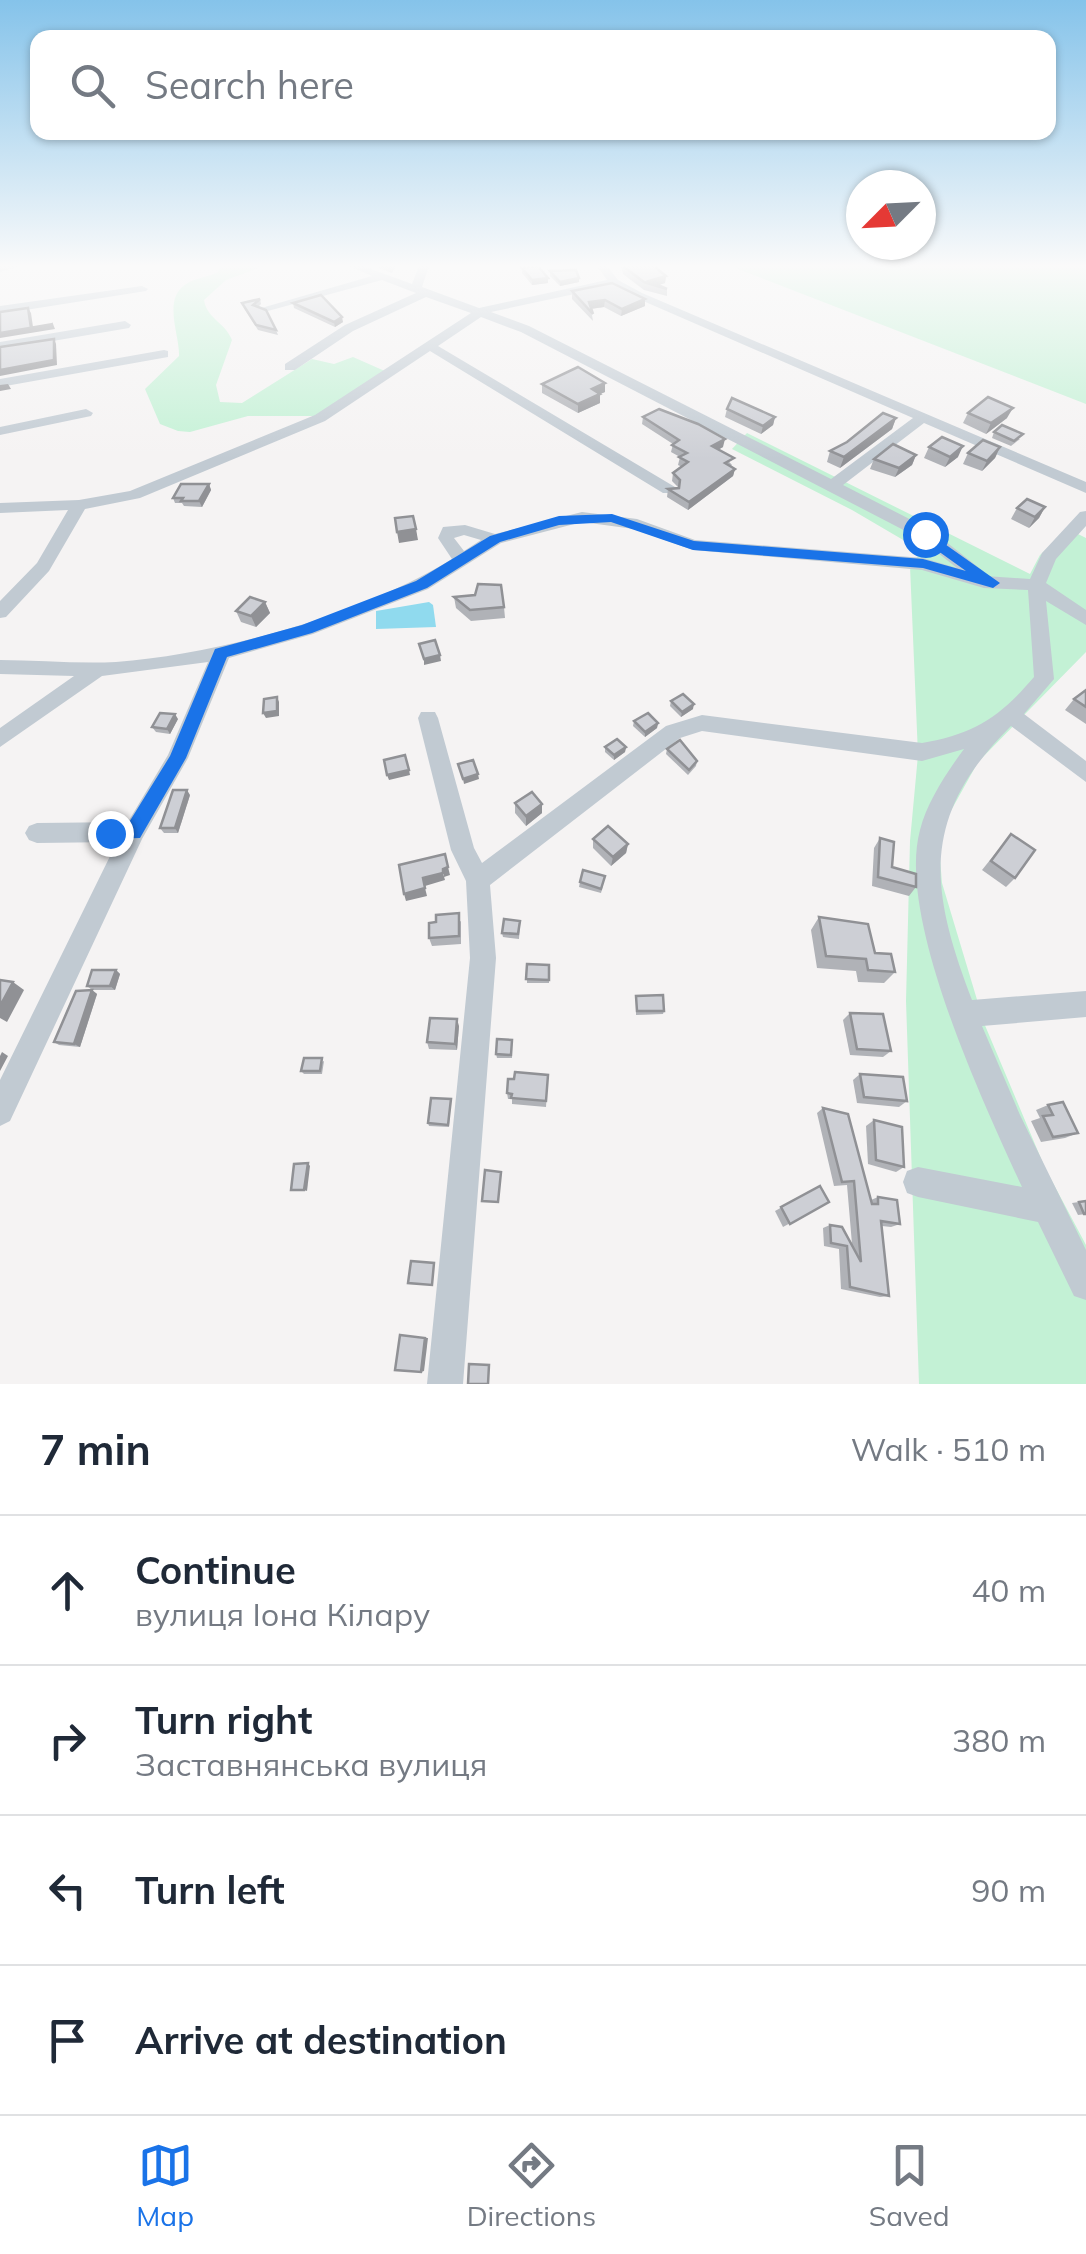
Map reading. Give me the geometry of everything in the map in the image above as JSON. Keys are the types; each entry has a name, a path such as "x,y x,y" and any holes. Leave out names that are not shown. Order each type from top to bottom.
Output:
{"street":[{"path":"0,346 91,331"},
{"path":"290,367 345,331"},
{"path":"0,508 78,505 134,495 320,418 452,331"},
{"path":"523,331 925,534 993,583"},
{"path":"724,331 1086,488"},
{"path":"430,346 669,490"},
{"path":"0,384 164,354"},
{"path":"0,431 86,413"},
{"path":"832,486 922,418"},
{"path":"0,612 43,567 78,505"},
{"path":"1086,516 1048,558 1036,585 1044,680 975,752 938,813 929,835 925,865 929,904 964,1014 1047,1208 1086,1284"},
{"path":"0,667 98,669 221,653 306,629 422,585 495,539 559,520 612,518 693,545 923,564 993,583 1036,585 1086,619"},
{"path":"460,558 446,538 449,531 465,530 495,539"},
{"path":"0,1111 134,832 178,758 221,653"},
{"path":"0,739 98,669"},
{"path":"428,718 462,850 478,880 483,958 445,1384"},
{"path":"478,880 673,732 702,722 922,752 944,748 1003,722"},
{"path":"1003,722 1086,773"},
{"path":"37,833 134,832"},
{"path":"964,1014 1086,1004"},
{"path":"918,1182 1047,1208"}],"green space":[{"path":"176,331 226,331 232,340 216,385 220,402 242,403 312,359 334,364 353,357 387,372 320,416 248,416 190,432 160,424 145,389 179,356"},
{"path":"897,331 1086,331 1086,404"},
{"path":"747,433 1030,574 1040,555 1068,529 1086,538 1086,652 978,762 938,834 942,883 984,1023 1045,1168 1086,1245 1086,1384 919,1384 906,1001 910,841 918,755 910,566 922,551 852,510 732,449"}],"water":[{"path":"429,602 433,605 436,627 376,629 376,611"}],"building":[{"path":"54,339 54,360 0,370 0,347"},
{"path":"578,367 605,383 592,389 600,394 578,404 542,384"},
{"path":"988,397 1013,408 991,423 968,413"},
{"path":"732,398 775,417 763,426 727,409"},
{"path":"659,409 725,439 712,446 734,458 725,463 735,469 689,502 668,489 679,488 680,480 673,473 688,462 679,457 687,453 672,445 679,440 643,417"},
{"path":"883,413 896,418 844,457 830,451 847,442"},
{"path":"1002,425 1023,434 1014,441 994,432"},
{"path":"942,437 963,446 950,457 929,447"},
{"path":"983,440 1000,447 987,461 968,453"},
{"path":"893,444 916,455 899,468 874,459"},
{"path":"181,484 209,484 199,501 181,501 183,498 173,498"},
{"path":"1027,499 1045,507 1035,517 1017,508"},
{"path":"413,516 416,529 397,532 395,518"},
{"path":"478,584 501,585 504,607 470,610 454,597 475,595"},
{"path":"250,597 265,602 251,616 236,611"},
{"path":"435,640 440,655 424,659 419,644"},
{"path":"1086,690 1086,707 1074,699"},
{"path":"683,694 694,704 682,712 671,701"},
{"path":"277,697 277,711 263,713 264,699"},
{"path":"160,713 175,714 167,729 152,727"},
{"path":"648,713 658,723 645,732 634,721"},
{"path":"617,739 626,747 614,755 605,747"},
{"path":"680,740 697,761 689,770 667,749"},
{"path":"405,755 409,770 387,775 384,760"},
{"path":"473,760 478,774 463,779 458,764"},
{"path":"173,790 187,790 175,828 160,828"},
{"path":"532,792 542,804 526,816 515,803"},
{"path":"608,826 628,844 613,857 593,839"},
{"path":"1011,834 1035,850 1015,878 991,861"},
{"path":"880,838 894,842 892,867 916,874 916,887 878,877"},
{"path":"445,854 448,867 443,873 423,878 425,888 404,894 399,865"},
{"path":"583,870 605,876 601,889 580,882"},
{"path":"459,913 459,936 429,938 429,923 436,922 436,915"},
{"path":"819,917 868,924 875,953 891,954 895,972 868,970 866,959 826,956"},
{"path":"504,919 520,921 518,934 502,933"},
{"path":"527,964 549,965 549,980 526,979"},
{"path":"92,970 116,970 110,986 87,986"},
{"path":"0,980 13,982 0,1006"},
{"path":"92,990 74,1044 54,1042 76,991"},
{"path":"663,995 664,1011 637,1011 636,996"},
{"path":"850,1013 883,1014 891,1051 857,1049"},
{"path":"430,1018 457,1019 455,1044 427,1042"},
{"path":"497,1039 512,1040 511,1055 496,1054"},
{"path":"304,1058 322,1058 320,1071 301,1071"},
{"path":"515,1072 548,1075 546,1101 511,1098 512,1094 507,1093 508,1079 514,1079"},
{"path":"860,1074 903,1077 907,1101 864,1097"},
{"path":"431,1098 451,1099 448,1125 428,1123"},
{"path":"1063,1102 1078,1133 1053,1137 1043,1116 1053,1115 1048,1105"},
{"path":"823,1108 848,1114 872,1204 878,1204 878,1197 897,1200 900,1224 881,1221 889,1296 850,1287 847,1246 831,1243 830,1225 842,1227 861,1262 854,1181 842,1182"},
{"path":"874,1120 902,1127 904,1167 876,1160"},
{"path":"308,1163 304,1190 291,1190 294,1164"},
{"path":"485,1170 501,1172 498,1202 482,1201"},
{"path":"820,1186 829,1202 790,1224 781,1207"},
{"path":"411,1261 434,1263 432,1285 408,1283"},
{"path":"400,1335 425,1338 421,1372 395,1370"},
{"path":"469,1364 489,1365 488,1384 468,1384"}],"route":[{"path":"110,833 134,832 178,758 221,653 306,629 422,585 495,539 559,520 612,518 693,545 923,564 993,583 925,534"}]}
